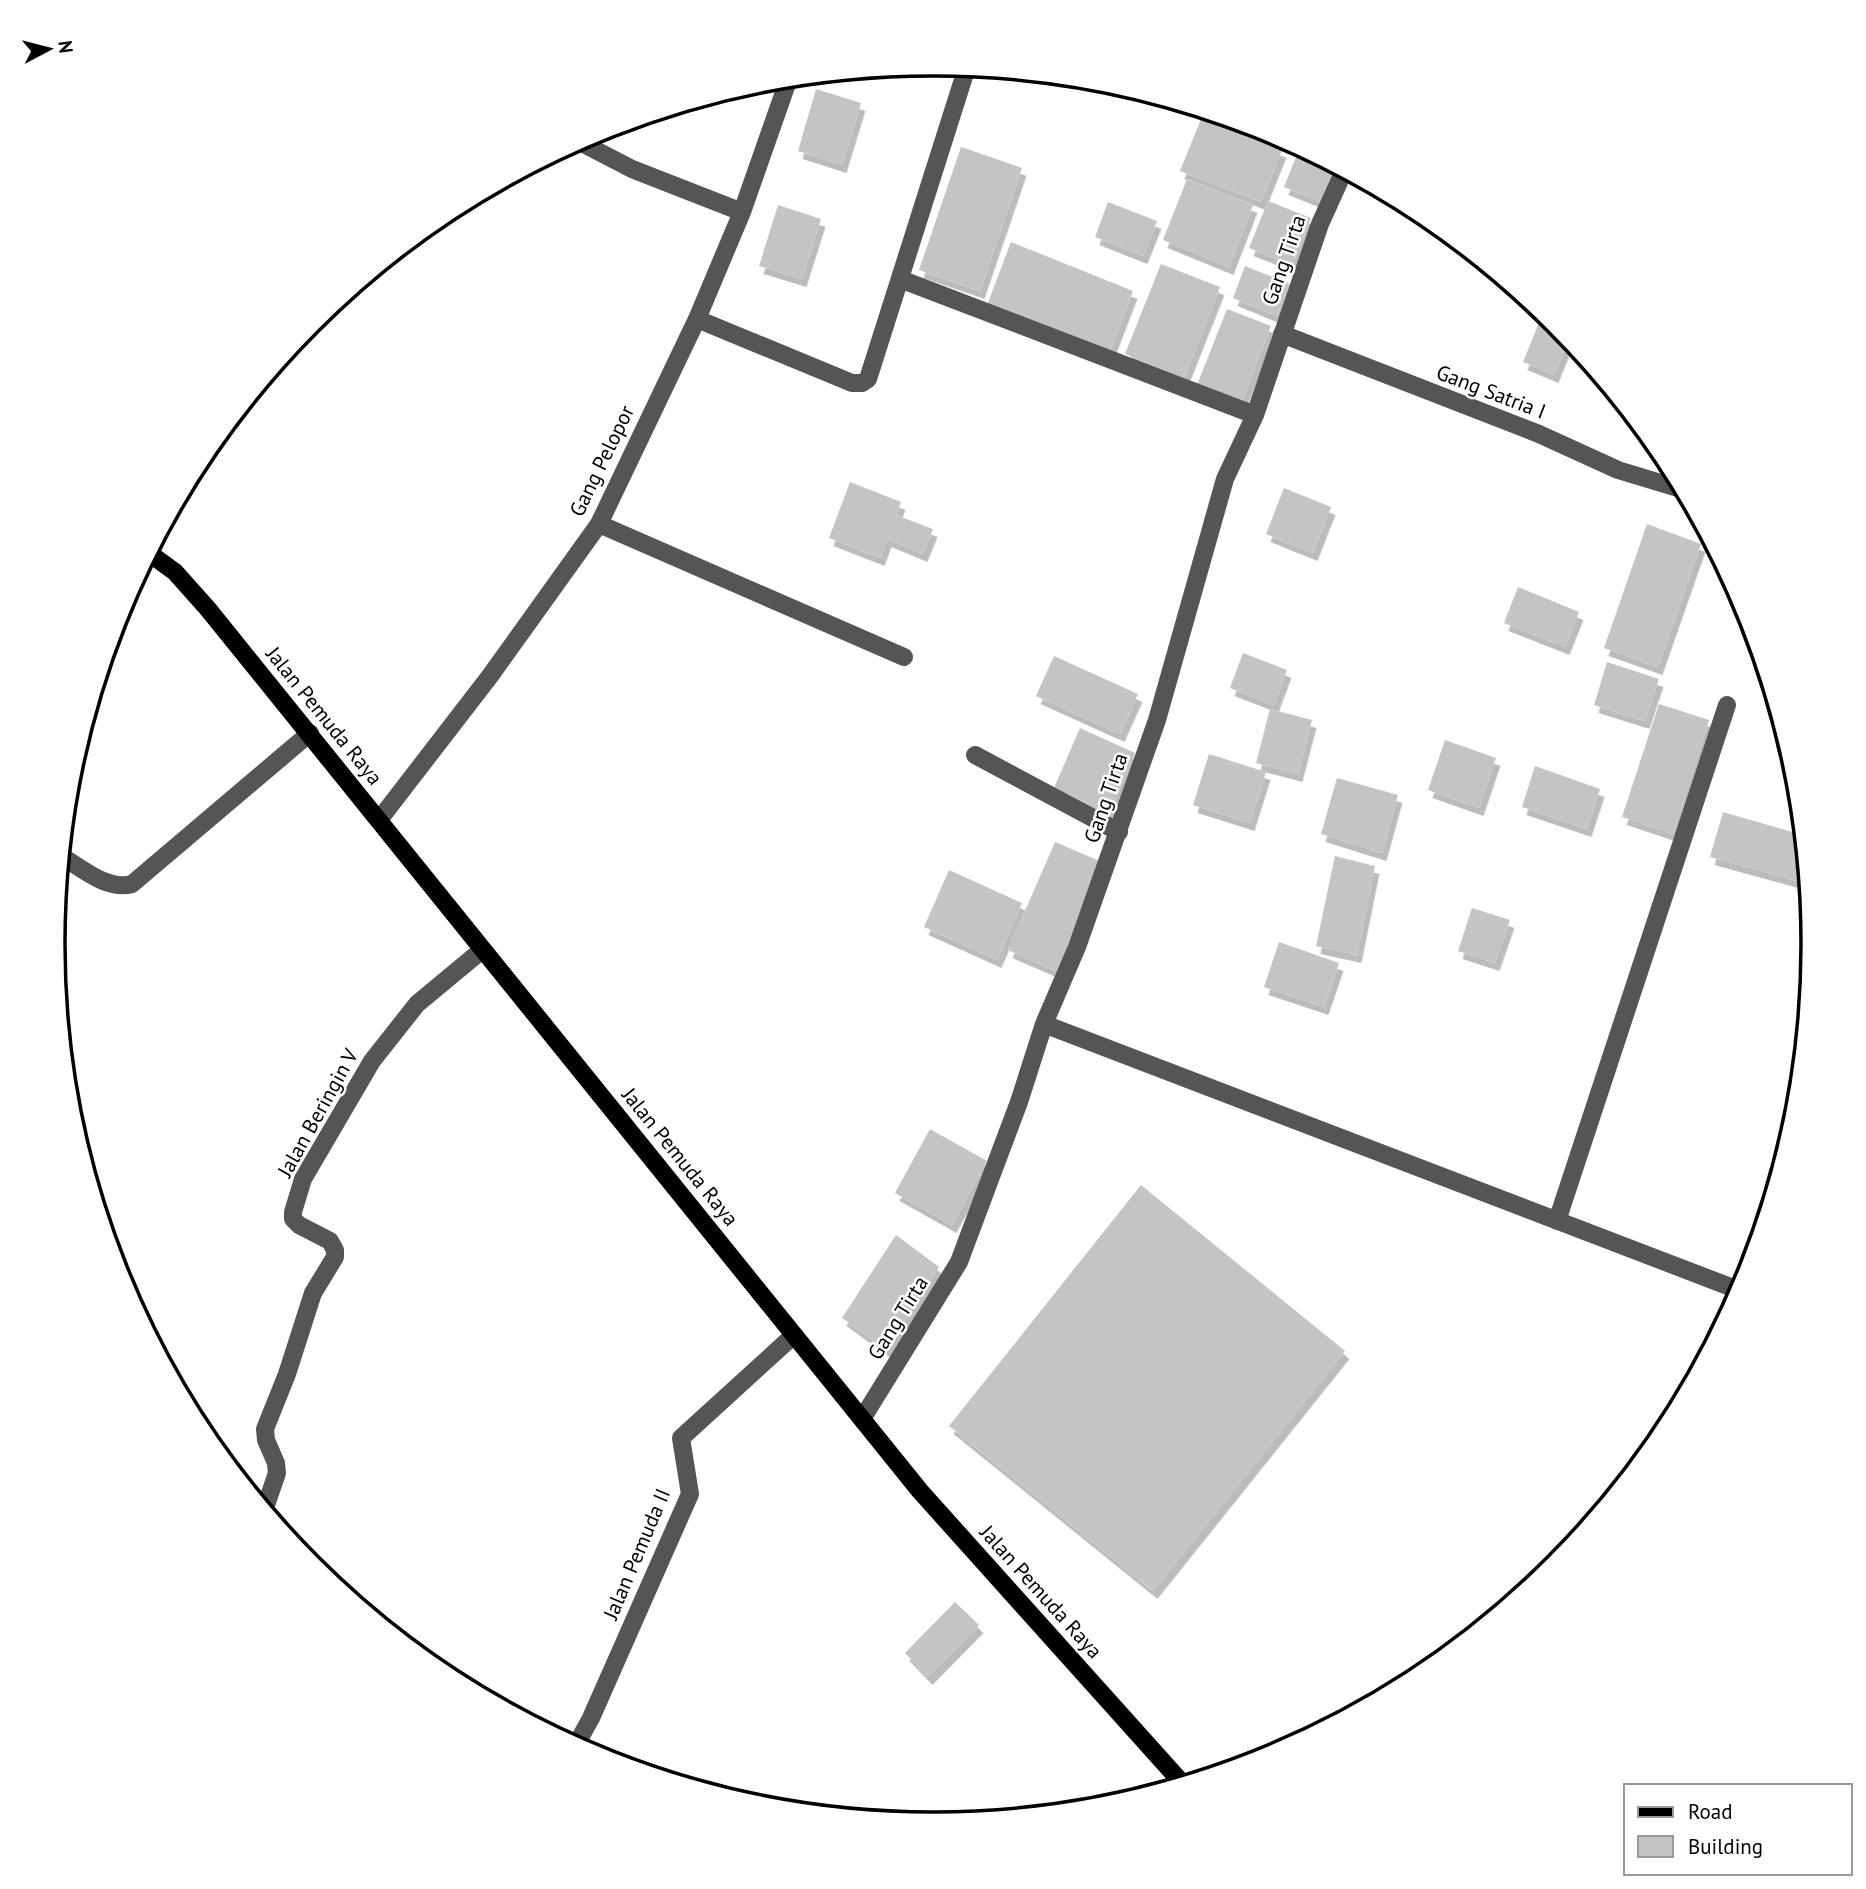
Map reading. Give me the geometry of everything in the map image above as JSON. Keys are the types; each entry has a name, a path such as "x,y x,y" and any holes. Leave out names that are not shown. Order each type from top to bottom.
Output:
{"main road":[{"name":"Jalan Pemuda Raya","path":"155,558 175,572 208,609 310,733 920,1491 1176,1778"}],"street":[{"path":"697,319 852,383 862,383 868,379 964,77"},
{"name":"Gang Pelopor","path":"379,820 490,676 599,524 697,319 742,212 785,90"},
{"path":"590,147 632,169 742,212"},
{"name":"Gang Tirta","path":"862,1419 959,1262 1019,1102 1044,1024 1077,947 1119,832 1157,720 1225,479 1255,415 1320,224 1341,179"},
{"path":"900,279 1255,415"},
{"name":"Gang Satria I","path":"1282,334 1539,434 1618,470 1670,486"},
{"path":"599,524 904,657"},
{"path":"1557,1221 1727,705"},
{"path":"69,861 108,884 119,887 132,884 310,733"},
{"path":"975,755 1119,832"},
{"name":"Jalan Beringin V","path":"267,1501 276,1473 276,1462 266,1440 265,1429 287,1374 313,1293 335,1257 330,1241 293,1219 303,1179 372,1061 417,1004 482,950"},
{"path":"1044,1024 1731,1287"},
{"name":"Jalan Pemuda II","path":"580,1737 690,1494 681,1438 794,1335"}],"building":[{"path":"816,89 861,103 842,165 798,151"},
{"path":"1201,119 1282,150 1261,202 1180,171"},
{"path":"961,147 1022,168 980,291 919,270"},
{"path":"1296,156 1335,176 1324,203 1284,187"},
{"path":"1187,179 1253,205 1229,267 1163,240"},
{"path":"1268,201 1311,218 1292,265 1249,248"},
{"path":"1108,202 1157,221 1143,256 1095,237"},
{"path":"778,205 821,219 802,279 759,266"},
{"path":"1011,242 1133,291 1108,356 986,308"},
{"path":"1161,264 1220,287 1184,378 1125,354"},
{"path":"1245,266 1290,284 1277,316 1233,298"},
{"path":"1227,309 1271,326 1241,403 1197,385"},
{"path":"1539,323 1564,349 1554,375 1523,362"},
{"path":"850,482 901,502 896,515 933,529 923,554 887,539 880,558 829,538"},
{"path":"1284,488 1331,507 1313,553 1266,534"},
{"path":"1647,524 1701,544 1658,667 1604,648"},
{"path":"1518,587 1579,612 1565,647 1504,623"},
{"path":"1243,653 1287,670 1274,705 1230,688"},
{"path":"1054,656 1138,694 1120,734 1036,696"},
{"path":"1607,662 1659,679 1645,721 1594,705"},
{"path":"1659,704 1709,720 1673,834 1622,817"},
{"path":"1270,709 1312,720 1298,774 1256,763"},
{"path":"1080,728 1135,753 1109,813 1054,788"},
{"path":"1445,740 1496,758 1479,808 1428,790"},
{"path":"1209,754 1266,772 1250,823 1193,805"},
{"path":"1535,766 1600,789 1587,829 1522,807"},
{"path":"1337,778 1398,795 1382,853 1321,834"},
{"path":"1723,812 1794,832 1798,881 1710,857"},
{"path":"1055,842 1104,863 1056,971 1008,950"},
{"path":"1335,856 1375,866 1357,955 1316,946"},
{"path":"949,870 1022,903 997,960 924,927"},
{"path":"1472,908 1510,920 1495,963 1458,951"},
{"path":"1279,942 1339,963 1324,1007 1264,987"},
{"path":"930,1129 987,1161 952,1225 895,1193"},
{"path":"1141,1185 1345,1351 1153,1591 949,1426"},
{"path":"896,1235 939,1267 886,1350 842,1318"},
{"path":"955,1602 979,1625 928,1677 905,1653"}]}
